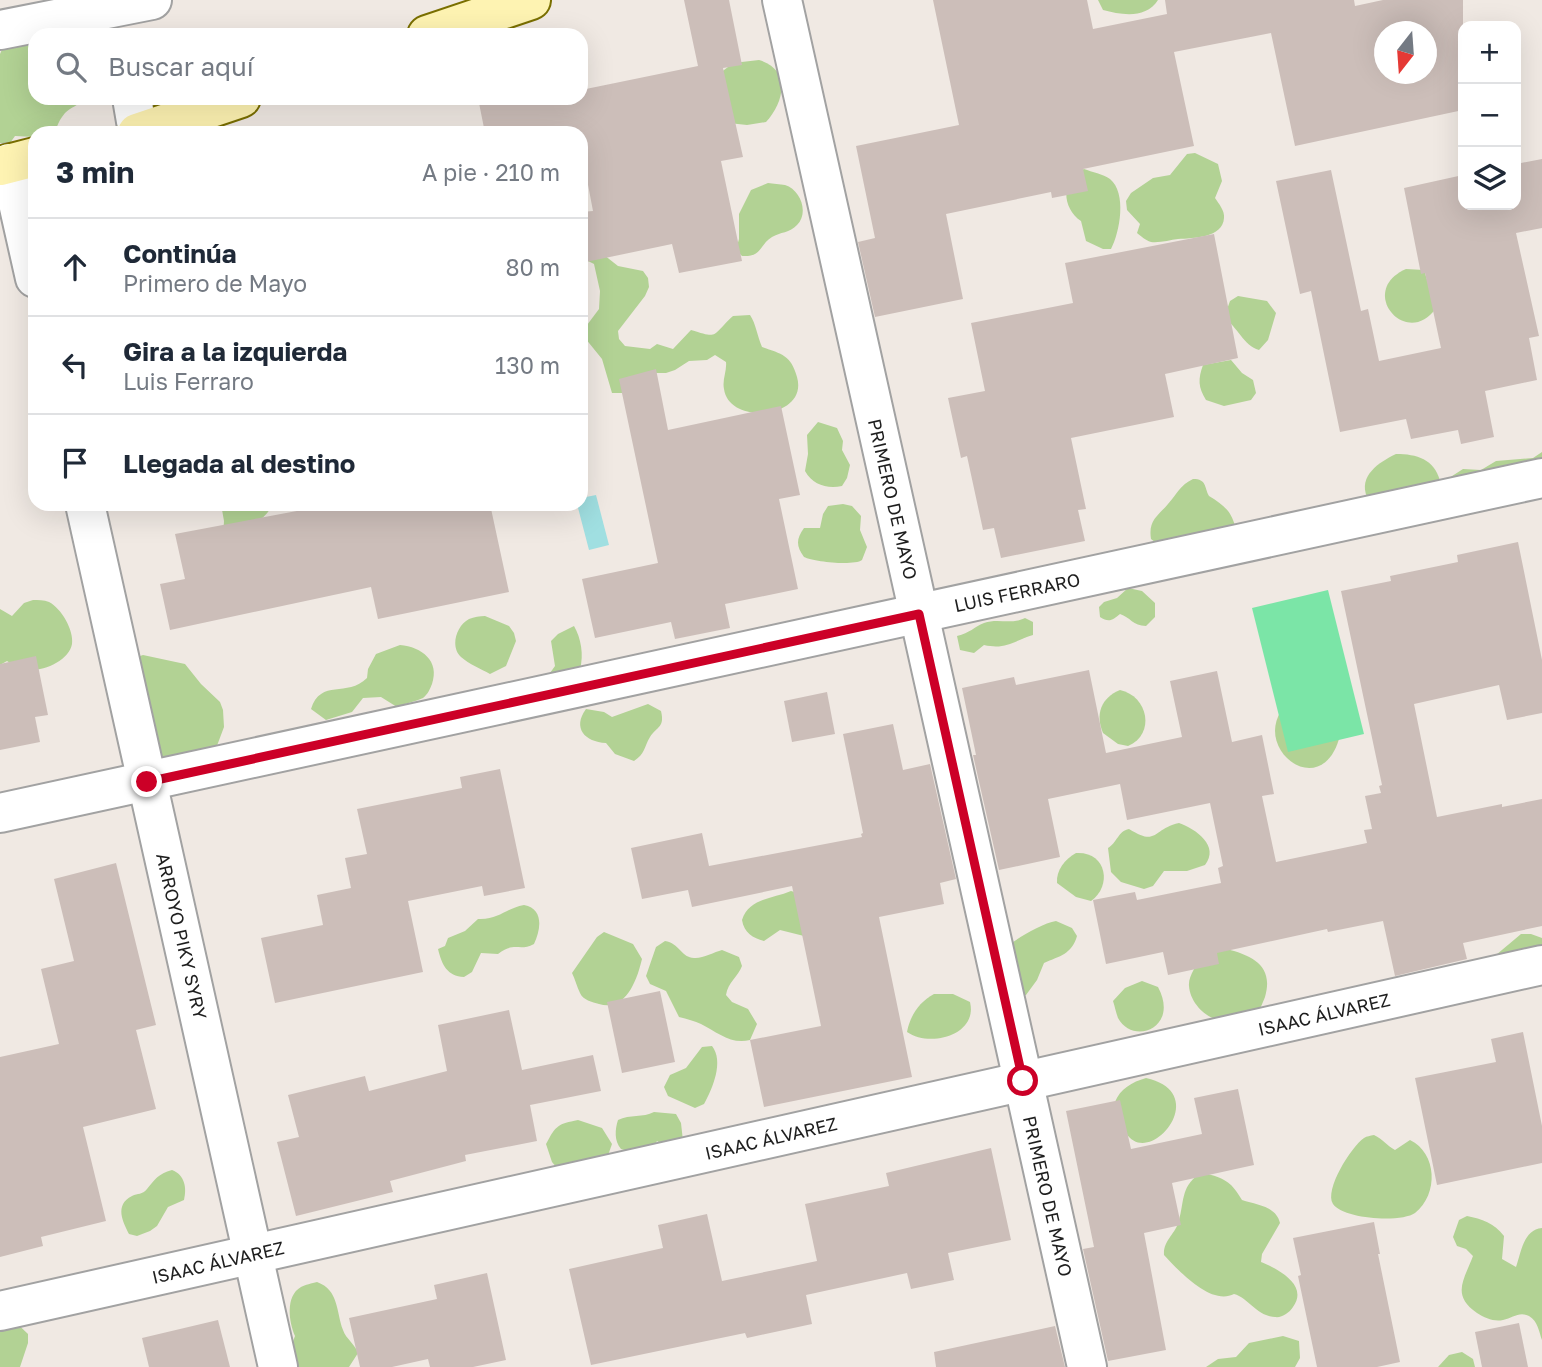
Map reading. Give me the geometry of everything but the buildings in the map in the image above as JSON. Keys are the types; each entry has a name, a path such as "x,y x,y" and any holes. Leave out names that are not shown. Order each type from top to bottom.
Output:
{"main road":[{"path":"448,28 531,0"},
{"path":"158,126 220,105"}],"street":[{"name":"PRIMERO DE MAYO","path":"782,0 1087,1367"},
{"path":"0,30 127,11"},
{"path":"133,105 136,126"},
{"path":"15,162 28,237"},
{"name":"LUIS FERRARO","path":"0,813 1542,478"},
{"name":"ARROYO PIKY SYRY","path":"87,511 278,1367"},
{"name":"ISAAC ÁLVAREZ","path":"0,1311 1542,965"}],"green space":[{"path":"1098,0 1158,0 1147,10 1126,14 1103,10"},
{"path":"28,40 28,105 76,105 65,113 58,126 28,126 28,137 15,136 10,143 0,143 0,54 4,45"},
{"path":"759,60 777,71 782,87 777,105 766,122 747,125 710,121 719,74 733,63"},
{"path":"1195,153 1218,164 1222,181 1215,198 1224,213 1222,225 1213,233 1199,237 1158,242 1147,240 1137,233 1140,224 1127,210 1126,201 1131,193 1153,178 1170,175 1187,154"},
{"path":"1084,169 1110,179 1119,193 1119,223 1111,249 1103,249 1086,241 1081,221 1070,209 1067,201 1067,186 1076,174"},
{"path":"768,183 785,185 795,192 802,202 801,220 791,230 772,237 754,255 742,256 736,250 739,214 751,190"},
{"path":"588,231 604,255 618,266 643,271 648,278 649,287 645,296 618,331 619,339 625,346 650,349 657,344 673,349 691,330 715,334 733,316 750,315 762,347 785,356 795,370 798,391 791,402 767,413 752,413 739,409 729,401 724,389 726,362 715,355 707,360 689,361 666,373 648,373 631,393 612,393 602,359 588,342 588,324 599,309 600,291 594,264 588,261"},
{"path":"1406,269 1424,270 1436,308 1424,319 1412,323 1401,320 1391,312 1386,302 1386,290 1392,279"},
{"path":"1238,296 1267,301 1276,313 1268,340 1259,350 1249,344 1224,318 1230,301"},
{"path":"1231,360 1242,373 1253,380 1256,393 1251,400 1224,406 1206,400 1200,383 1203,365"},
{"path":"818,422 837,428 843,441 842,450 850,465 842,486 821,485 812,480 805,471 807,435"},
{"path":"1542,452 1542,475 1447,486 1449,478 1463,469 1481,470 1496,461 1533,458"},
{"path":"1396,454 1424,459 1434,467 1440,481 1367,497 1365,483 1368,476 1383,461"},
{"path":"1193,479 1203,482 1209,496 1225,508 1235,526 1159,545 1151,539 1152,523 1182,487"},
{"path":"828,506 852,506 861,516 860,530 867,547 862,560 834,563 804,557 798,542 804,528 820,528"},
{"path":"222,511 269,511 245,529 223,538"},
{"path":"1128,588 1142,591 1155,603 1155,617 1146,626 1138,625 1120,614 1111,620 1100,617 1099,607 1104,602 1117,598"},
{"path":"1328,590 1364,734 1288,752 1252,608"},
{"path":"33,600 49,602 62,614 71,632 70,650 59,661 36,670 22,669 7,661 0,665 0,609 12,616 24,603"},
{"path":"485,616 509,626 516,641 506,666 490,674 461,657 455,642 464,622"},
{"path":"1025,618 1033,622 1033,635 1004,646 984,645 974,653 960,650 957,636 984,623"},
{"path":"574,626 581,647 580,669 534,683 550,673 555,666 551,641"},
{"path":"400,645 422,652 431,662 434,676 428,693 423,698 397,707 381,697 363,698 352,712 326,720 311,709 321,694 359,684 367,678 368,669 376,654"},
{"path":"143,655 185,664 220,702 224,727 215,751 157,762 134,658"},
{"path":"1120,690 1137,700 1145,716 1142,733 1128,746 1118,744 1103,733 1100,719 1104,702"},
{"path":"648,704 661,711 662,721 634,761 615,754 606,743 592,740 583,733 580,722 586,709 604,712 612,717"},
{"path":"1281,711 1339,739 1330,757 1319,766 1306,768 1283,754 1277,741 1275,726"},
{"path":"1179,823 1199,834 1208,845 1209,858 1205,865 1187,871 1164,871 1153,886 1144,889 1121,882 1111,872 1108,848 1122,832 1129,829 1150,837"},
{"path":"1076,853 1094,857 1103,870 1102,886 1091,901 1076,897 1057,883 1062,865"},
{"path":"791,891 801,894 804,936 780,930 764,941 747,932 742,920 750,907 762,900"},
{"path":"524,905 538,915 539,926 534,944 509,948 498,954 481,953 472,972 464,977 446,969 438,949 445,946 448,938 465,931 478,919 491,918"},
{"path":"1056,921 1072,928 1077,936 1075,942 1065,954 1044,963 1037,980 1026,995 1017,997 1009,945 1031,931"},
{"path":"604,932 633,944 642,959 629,992 623,999 608,1005 583,997 572,973 597,937"},
{"path":"1521,934 1542,938 1542,975 1500,964 1496,955"},
{"path":"665,941 694,958 722,950 739,957 742,966 726,995 732,1002 748,1009 757,1024 750,1040 730,1039 699,1023 679,1017 666,991 650,984 646,976 656,947"},
{"path":"1227,949 1245,955 1259,964 1267,977 1267,986 1262,1005 1255,1014 1220,1020 1214,1019 1199,1008 1192,998 1189,982 1202,956"},
{"path":"1142,981 1158,987 1163,1001 1163,1013 1152,1028 1134,1031 1118,1018 1113,1001 1125,988"},
{"path":"934,994 953,994 970,1002 971,1013 967,1023 960,1030 939,1038 917,1037 907,1032 916,1010"},
{"path":"712,1046 717,1067 714,1083 704,1104 695,1108 668,1096 664,1087 670,1075 686,1068 702,1047"},
{"path":"1146,1078 1166,1086 1175,1098 1176,1112 1170,1125 1160,1136 1148,1142 1136,1142 1124,1130 1115,1102 1127,1087"},
{"path":"654,1112 676,1114 681,1123 683,1141 666,1146 657,1141 654,1146 638,1154 621,1149 616,1135 618,1120"},
{"path":"578,1120 602,1128 612,1144 606,1161 558,1169 552,1162 546,1144 558,1126"},
{"path":"1374,1135 1395,1150 1410,1140 1426,1154 1432,1174 1431,1185 1423,1205 1415,1213 1398,1218 1372,1218 1348,1213 1333,1204 1332,1189 1346,1159 1364,1138"},
{"path":"172,1170 180,1175 184,1182 184,1200 168,1207 157,1226 150,1231 137,1236 129,1234 122,1214 123,1204 132,1196 145,1191 160,1175"},
{"path":"1208,1174 1228,1182 1242,1200 1265,1207 1278,1217 1280,1223 1262,1254 1261,1262 1283,1274 1294,1285 1297,1299 1285,1315 1268,1316 1239,1296 1215,1295 1206,1291 1187,1278 1164,1255 1165,1245 1177,1225 1189,1185 1198,1175"},
{"path":"1467,1216 1487,1222 1504,1236 1502,1259 1516,1267 1527,1238 1542,1228 1542,1340 1536,1324 1529,1316 1493,1320 1477,1313 1464,1300 1463,1280 1473,1256 1466,1249 1457,1246 1453,1237 1459,1220"},
{"path":"317,1282 333,1296 344,1333 358,1353 349,1367 294,1367 289,1352 295,1336 291,1324 290,1303 292,1296 301,1287"},
{"path":"0,1313 8,1315 28,1334 28,1343 20,1367 0,1367"},
{"path":"1283,1336 1299,1341 1300,1358 1295,1367 1206,1367 1218,1359 1236,1357 1249,1343"},
{"path":"1462,1352 1473,1359 1475,1367 1438,1367 1449,1355"}],"water":[{"path":"596,495 609,545 589,550 579,511 588,511 588,497"}],"route":[{"path":"147,782 919,614 1023,1081"}]}
